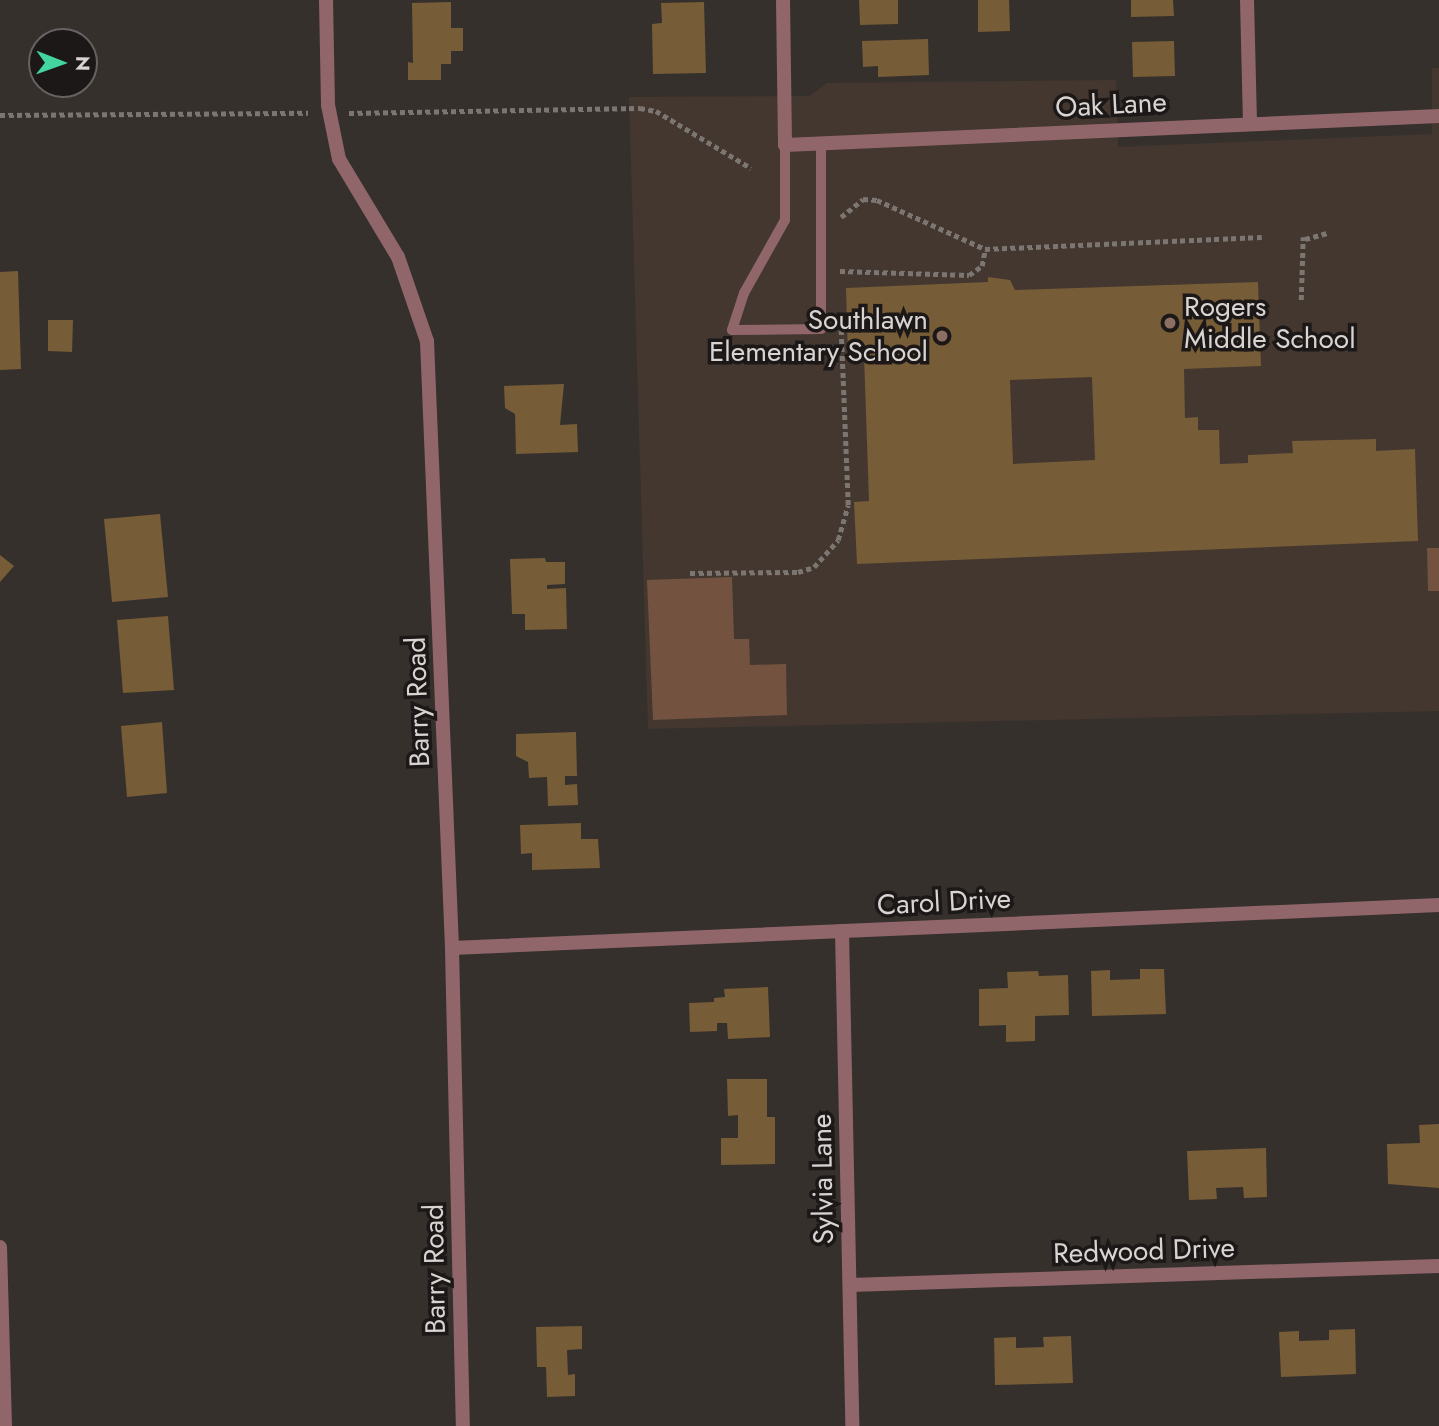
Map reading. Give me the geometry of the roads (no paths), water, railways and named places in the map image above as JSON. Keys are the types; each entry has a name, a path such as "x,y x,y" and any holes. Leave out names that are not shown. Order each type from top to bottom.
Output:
{"street":[{"name":"Barry Road","path":"326,0 328,112 339,159 398,257 427,341 452,948 463,1426"},
{"path":"783,0 785,145"},
{"path":"1247,0 1250,123"},
{"name":"Oak Lane","path":"785,145 1439,116"},
{"name":"Carol Drive","path":"452,948 1439,905"},
{"name":"Sylvia Lane","path":"842,931 852,1426"},
{"path":"0,1247 5,1426"},
{"name":"Redwood Drive","path":"850,1285 1439,1266"}],"lane":[{"path":"785,145 785,220 744,292 732,330 821,330 821,144"}],"place":[{"name":"Rogers Middle School","path":"1170,323"},
{"name":"Southlawn Elementary School","path":"942,336"}]}
